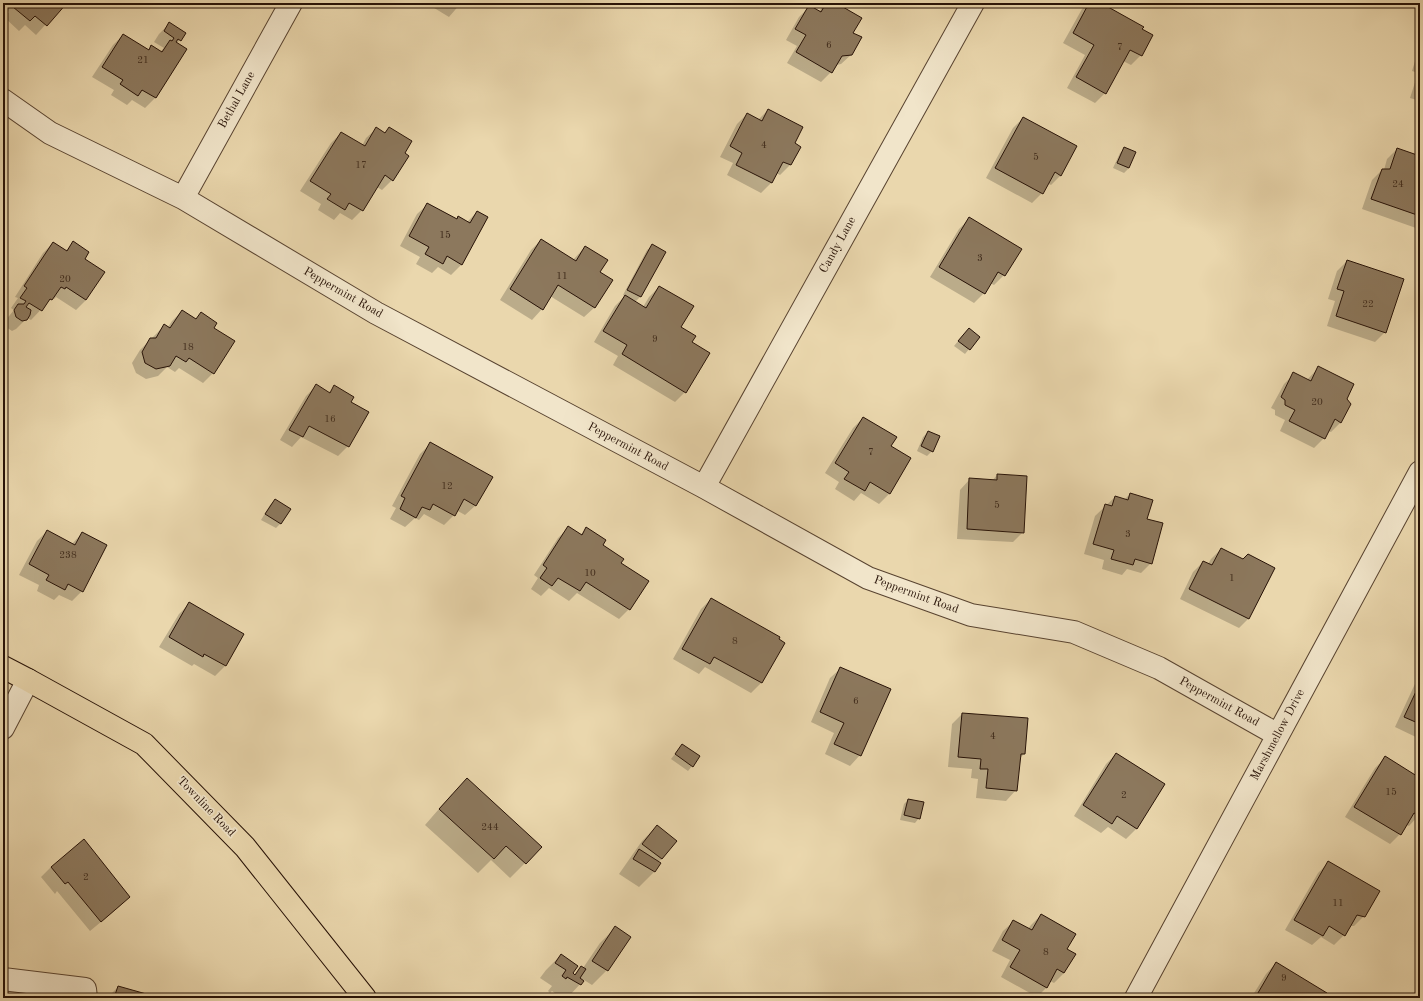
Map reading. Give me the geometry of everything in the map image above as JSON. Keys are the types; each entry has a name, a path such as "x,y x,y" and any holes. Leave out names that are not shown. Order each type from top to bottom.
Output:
{"main road":[{"name":"Townline Road","path":"3,667 144,744 245,847 365,998"}],"street":[{"name":"Bethal Lane","path":"183,198 291,3"},
{"name":"Candy Lane","path":"704,487 973,3"},
{"name":"Peppermint Road","path":"3,100 50,133 183,198 376,312 704,487 868,578 971,615 1074,632 1159,668 1278,735"},
{"name":"Marshmellow Drive","path":"1136,998 1420,472"},
{"path":"3,728 28,680"},
{"path":"3,979 85,989 86,998"}],"building":[{"path":"17,3 67,3 47,26 35,16 30,21 13,7"},
{"path":"826,3 836,3 862,18 853,33 862,37 852,55 842,56 832,73 796,52 806,35 795,29 809,5 821,12"},
{"path":"1089,3 1101,3 1144,27 1142,29 1153,35 1142,56 1130,50 1106,94 1076,77 1094,45 1073,33"},
{"path":"169,22 186,33 181,41 178,39 176,42 187,49 156,98 142,90 138,96 120,84 123,80 102,67 123,34 149,50 151,45 162,52 170,40 172,41 174,38 164,31"},
{"path":"768,109 803,127 795,143 801,147 791,165 783,162 772,183 736,165 742,153 730,146 747,113 762,121"},
{"path":"1023,117 1077,146 1061,176 1055,172 1043,194 995,168"},
{"path":"376,127 385,133 389,127 412,141 405,153 409,156 393,181 385,175 363,211 349,203 345,210 327,199 331,194 310,181 341,132 365,146"},
{"path":"1124,147 1136,152 1129,168 1117,163"},
{"path":"1397,148 1420,156 1420,216 1371,199 1382,169 1390,169"},
{"path":"427,203 457,219 458,216 470,223 477,211 488,217 462,265 447,256 443,264 425,254 429,247 409,236"},
{"path":"969,217 1022,249 1005,276 998,272 985,294 939,267"},
{"path":"541,239 576,261 585,246 608,260 600,272 613,280 595,308 558,285 543,310 510,289"},
{"path":"73,241 89,252 85,259 105,272 86,300 66,287 65,289 61,287 42,311 29,303 26,307 31,310 27,320 22,321 16,317 14,310 18,304 24,304 26,301 20,298 27,288 24,286 53,242 67,251"},
{"path":"652,244 666,252 641,297 627,290"},
{"path":"1347,260 1404,279 1386,333 1336,316 1344,291 1337,289"},
{"path":"659,286 694,306 681,327 696,336 692,342 710,353 686,393 622,354 627,345 603,331 625,295 646,308"},
{"path":"182,310 196,319 201,312 217,323 214,328 235,341 214,374 189,358 186,362 176,356 170,366 156,369 145,363 142,352 150,338 156,338 164,324 170,328"},
{"path":"969,328 980,337 970,350 958,341"},
{"path":"1318,366 1354,384 1347,399 1351,404 1341,423 1335,419 1325,439 1289,421 1295,410 1285,405 1285,400 1281,397 1293,372 1311,381"},
{"path":"316,384 330,393 334,385 354,397 351,402 369,412 349,447 309,426 303,437 289,430"},
{"path":"863,417 897,437 891,446 911,458 890,494 870,482 865,491 844,479 849,472 835,463"},
{"path":"928,431 940,436 933,452 921,446"},
{"path":"430,442 493,477 476,506 464,499 455,516 433,504 430,510 422,507 416,518 400,509 405,498 401,496"},
{"path":"997,474 1027,476 1024,533 967,529 969,478 997,480"},
{"path":"1130,493 1153,500 1147,519 1163,523 1152,564 1135,559 1133,565 1111,559 1114,550 1093,544 1105,504 1112,506 1115,496 1128,500"},
{"path":"275,499 291,509 281,524 265,514"},
{"path":"568,526 582,535 586,527 606,540 603,545 624,559 621,563 649,581 630,610 586,582 580,591 558,578 552,586 540,578 547,568 543,565"},
{"path":"47,530 75,545 82,532 107,545 83,592 68,584 65,590 46,580 49,575 29,564"},
{"path":"1221,548 1243,559 1248,554 1275,568 1249,619 1189,589 1203,561 1212,565"},
{"path":"711,598 780,637 779,639 785,643 762,683 714,657 710,664 682,649"},
{"path":"189,602 244,634 226,666 204,654 203,657 169,637"},
{"path":"840,667 891,689 861,756 834,744 844,723 820,712"},
{"path":"1420,683 1420,724 1404,717"},
{"path":"962,713 1028,718 1025,754 1021,754 1017,791 986,788 988,769 980,769 981,759 958,757"},
{"path":"682,744 700,756 693,767 675,754"},
{"path":"1116,753 1165,784 1137,829 1117,816 1112,824 1083,805"},
{"path":"1385,756 1420,778 1420,816 1414,813 1401,835 1354,807"},
{"path":"467,778 542,847 526,864 506,846 494,859 439,809"},
{"path":"908,799 924,802 920,819 904,815"},
{"path":"657,825 677,841 662,859 642,844"},
{"path":"84,839 130,897 101,922 68,882 65,884 51,867"},
{"path":"639,849 661,863 655,872 633,859"},
{"path":"1328,861 1380,891 1365,917 1357,915 1345,936 1329,926 1323,936 1294,920"},
{"path":"1041,914 1076,934 1067,949 1076,954 1064,973 1057,969 1047,988 1010,967 1020,950 1002,940 1013,920 1032,930"},
{"path":"615,926 631,937 608,971 592,961"},
{"path":"561,954 578,966 573,973 575,975 581,966 586,969 580,978 584,981 581,985 567,977 566,979 562,976 566,970 555,963"},
{"path":"1276,962 1327,993 1324,998 1255,998"},
{"path":"118,986 157,997 157,998 114,998"}]}
